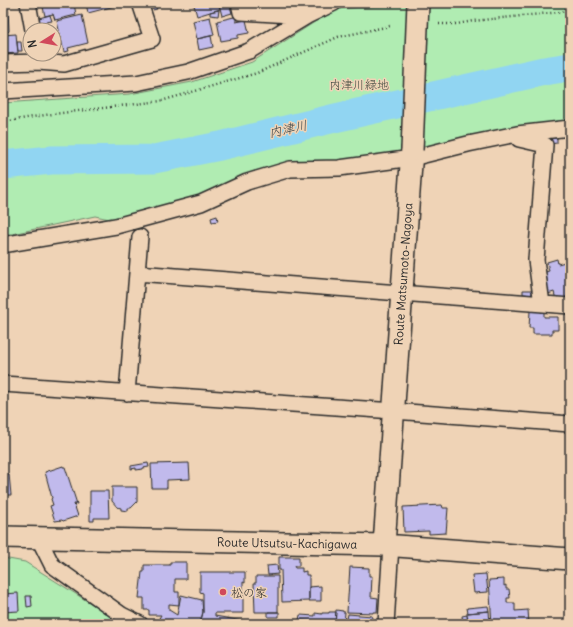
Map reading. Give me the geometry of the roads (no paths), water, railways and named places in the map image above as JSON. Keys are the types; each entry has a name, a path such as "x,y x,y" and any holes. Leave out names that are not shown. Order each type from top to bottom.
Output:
{"main road":[{"name":"Route Matsumoto-Nagoya","path":"388,545 394,411 412,154 418,3"},
{"name":"Route Utsutsu-Kachigawa","path":"3,537 388,545 570,558"}],"street":[{"path":"28,3 32,22"},
{"path":"55,62 64,64 152,39 140,3"},
{"path":"239,3 241,12 307,16"},
{"path":"3,91 136,83 188,72 249,51 307,16 334,3"},
{"path":"3,63 22,60"},
{"path":"3,244 116,226 201,203 247,182 290,169 340,168 517,134 570,128"},
{"path":"517,134 519,139 545,145 536,260 542,304"},
{"path":"127,393 140,236"},
{"path":"137,273 570,306"},
{"path":"3,384 570,424"},
{"path":"38,537 52,565 122,615 140,624"},
{"path":"386,624 388,545"}],"waterway":[{"name":"内津川","path":"3,165 51,160 154,159 220,146 335,118 544,71 570,67"}],"place":[{"name":"松の家","path":"223,592"}],"park label":[{"name":"内津川緑地","path":"359,84"}]}
